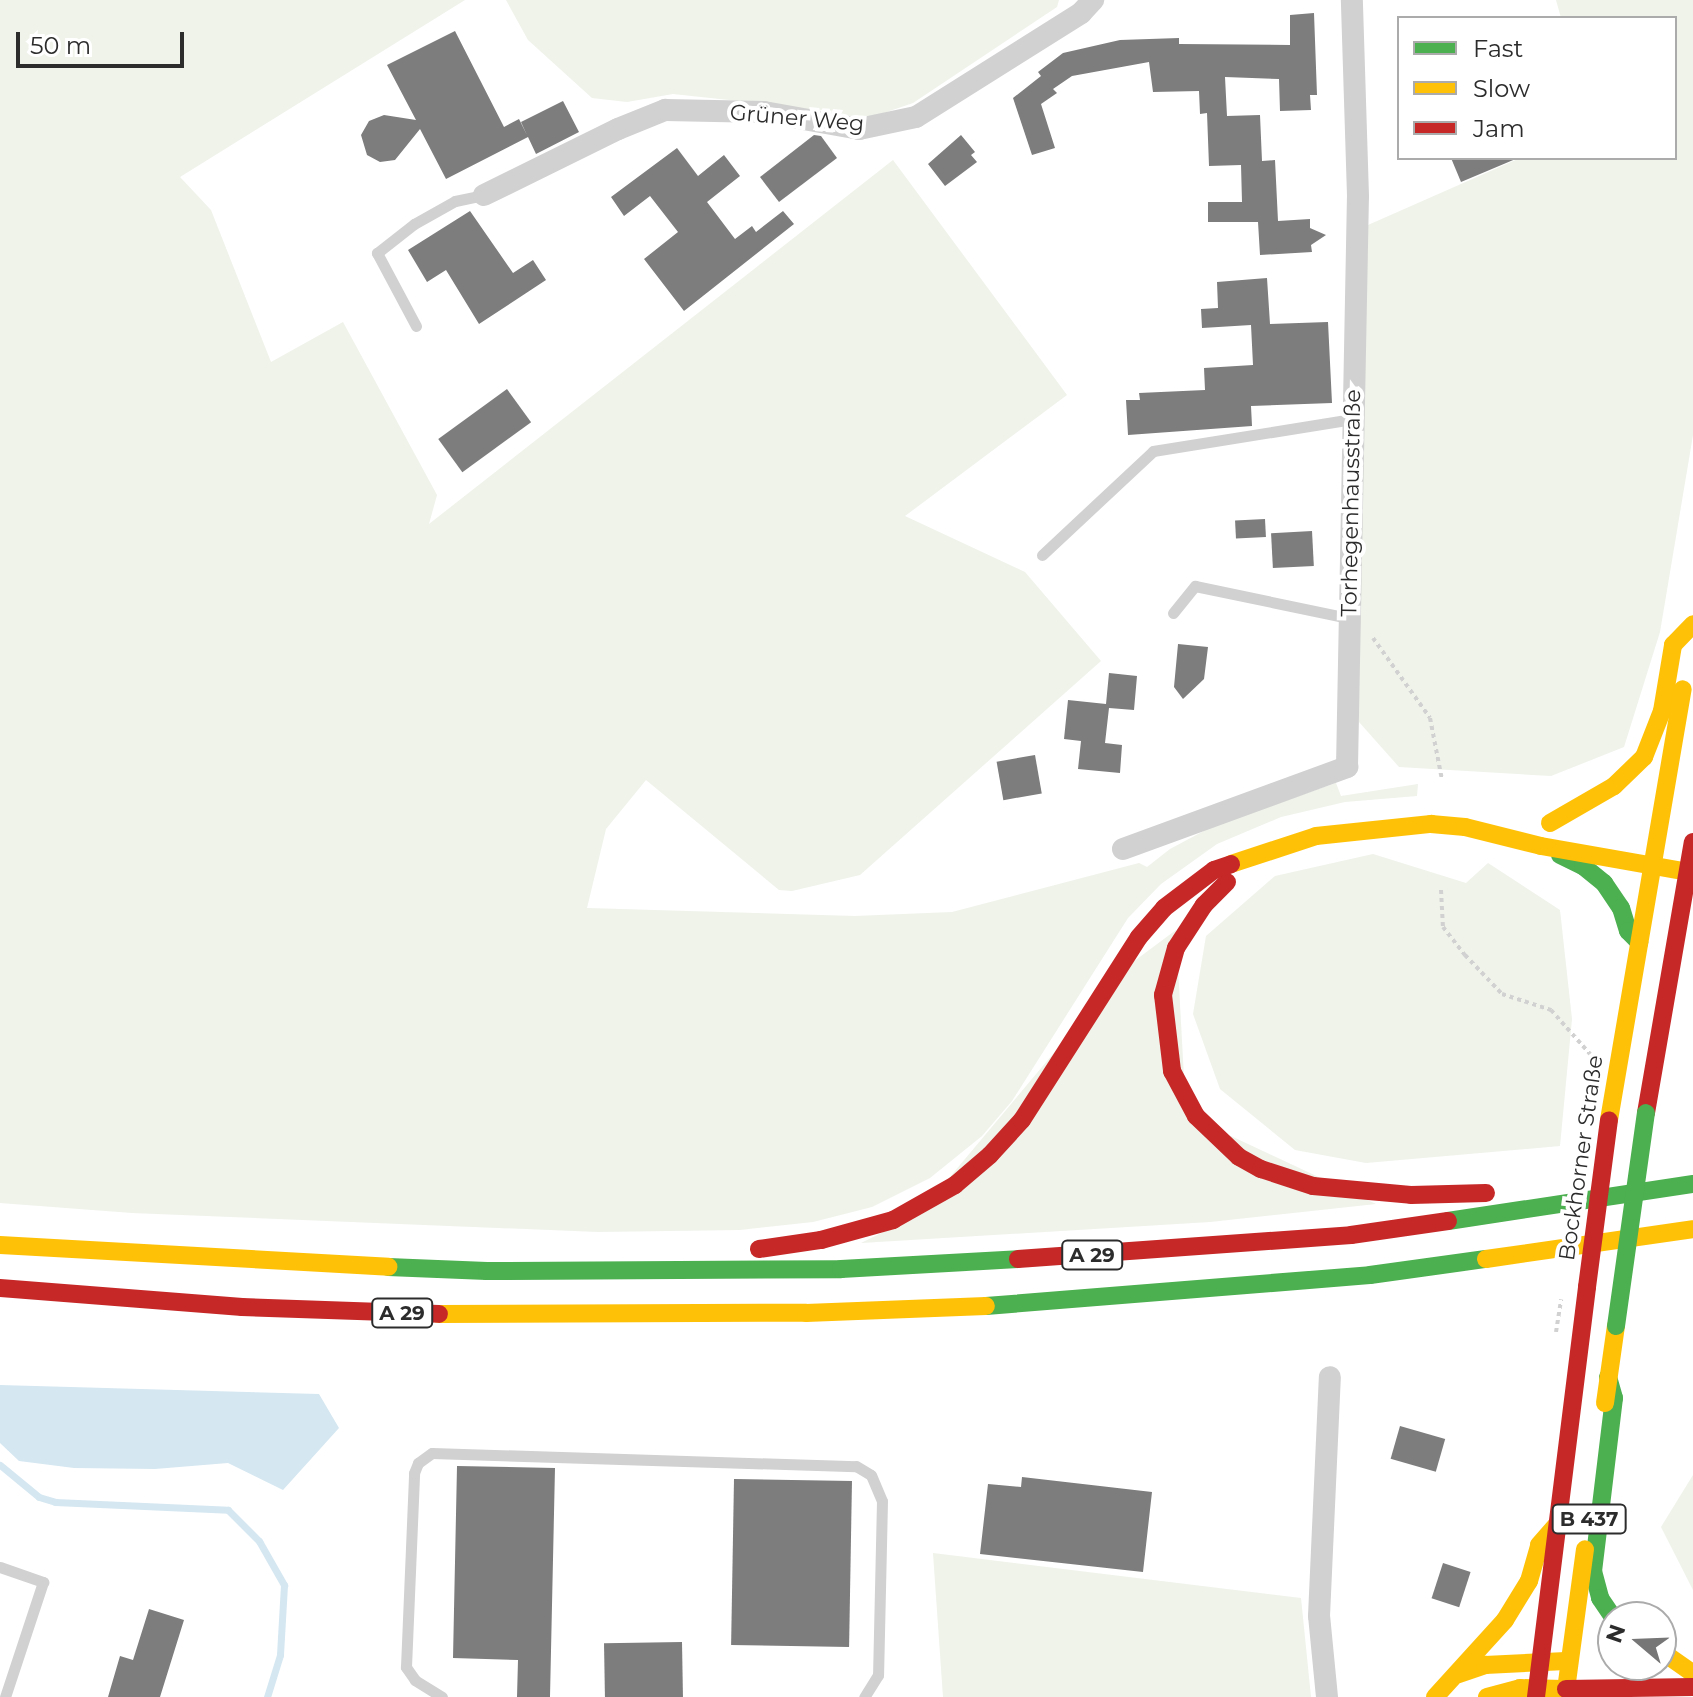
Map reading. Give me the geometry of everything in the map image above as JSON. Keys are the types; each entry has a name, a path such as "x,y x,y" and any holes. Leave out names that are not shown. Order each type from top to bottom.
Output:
{"main road":[{"path":"1535,823 1614,786 1644,757 1662,711 1673,645 1693,627"},
{"name":"Bockhorner Straße","path":"1537,1692 1609,1120 1653,866 1650,839 1693,627"},
{"path":"487,1271 519,1253 733,1250 864,1230 919,1207 955,1185 990,1155 1022,1120 1116,967 1164,908 1214,870 1316,836 1354,830 1431,824 1465,827 1535,823 1581,828"},
{"path":"1465,827 1541,846 1653,866 1688,867"},
{"path":"1650,839 1675,848 1688,867"},
{"name":"B 437","path":"1565,1693 1646,1113 1693,842"},
{"path":"1541,846 1583,866 1604,883 1621,908 1628,931 1639,942"},
{"path":"1275,849 1223,885 1204,905 1176,948 1168,970 1163,995 1166,1043 1172,1071 1196,1116 1239,1157 1261,1169 1313,1186 1411,1195 1500,1192"},
{"path":"1574,1182 1693,1166"},
{"name":"A 29","path":"0,1245 152,1256 487,1271 841,1269 1152,1252 1351,1235 1693,1184"},
{"name":"A 29","path":"0,1288 242,1307 473,1315 790,1313 1026,1305 1370,1275 1693,1229"},
{"path":"1570,1272 1647,1264"},
{"path":"1370,1275 1402,1291"},
{"path":"1602,1601 1593,1571 1614,1398 1608,1377"},
{"path":"1435,1697 1505,1620 1529,1581 1539,1545 1558,1523"},
{"path":"1459,1674 1485,1665 1540,1660 1592,1664"},
{"path":"1487,1697 1520,1688 1537,1692 1644,1693 1692,1677"}],"street":[{"name":"Grüner Weg","path":"484,195 618,129 665,110 764,112 859,129 916,117 1081,13 1093,0"},
{"name":"Torhegenhausstraße","path":"1123,849 1347,767 1358,196 1352,0"},
{"path":"1327,1697 1319,1616 1330,1377"}],"lane":[{"path":"416,326 377,253 414,224 455,201 484,195"},
{"path":"1042,555 1153,451 1352,419"},
{"path":"1173,613 1195,586 1348,618"},
{"path":"442,1697 415,1680 406,1667 414,1473 418,1463 432,1453 856,1466 871,1475 882,1501 878,1675 864,1697"},
{"path":"0,1567 43,1582 5,1697"}],"path":[{"path":"1386,656 1430,718 1442,780"},
{"name":"Bockhorner Straße","path":"1441,890 1443,927 1465,955 1502,994 1551,1010 1589,1049 1591,1063"},
{"path":"1554,1347 1556,1332"}],"shaded area":[{"path":"0,0 465,0 180,177 211,210 271,362 343,322 437,495 429,524 893,160 1067,395 905,516 1025,572 1101,661 860,875 792,891 779,890 646,780 606,829 587,908 855,916 952,912 1139,863 1147,867 1170,849 1215,825 1336,783 1341,796 1418,784 1417,796 1345,802 1281,817 1217,844 1161,884 1128,918 1012,1101 982,1136 930,1178 872,1207 813,1222 740,1230 598,1232 132,1213 0,1203"},
{"path":"506,0 1059,0 1057,7 913,103 863,120 784,106 673,94 627,102 592,98 528,40"},
{"path":"1556,0 1693,0 1693,435 1660,632 1624,747 1551,776 1399,767 1359,722 1360,479 1368,225 1515,160 1677,160 1677,16 1560,16"},
{"path":"1373,854 1466,883 1488,863 1560,910 1572,1019 1560,1146 1366,1163 1295,1150 1220,1089 1193,1014 1206,936 1275,876"},
{"path":"1176,930 1186,1115 1376,1204 1210,1222 861,1243 918,1215 1125,968"},
{"path":"0,1385 319,1394 339,1428 283,1490 228,1463 155,1469 74,1468 19,1461 0,1443"},
{"path":"1693,1475 1693,1590 1661,1527"},
{"path":"933,1553 1301,1598 1311,1697 943,1697"}],"building":[{"path":"1314,13 1317,95 1310,95 1311,110 1280,111 1279,79 1225,77 1227,116 1260,115 1262,161 1275,160 1278,221 1310,219 1310,228 1326,235 1311,245 1312,252 1260,255 1258,222 1208,222 1208,202 1242,202 1241,165 1209,166 1207,113 1200,114 1199,91 1153,92 1149,62 1072,76 1053,89 1057,93 1041,104 1055,148 1032,155 1013,98 1041,76 1038,72 1063,53 1120,40 1179,38 1179,44 1290,45 1290,15"},
{"path":"455,31 504,127 519,119 527,135 521,122 563,101 579,132 536,154 528,137 446,179 420,129 395,160 380,162 367,155 361,135 369,121 384,115 416,120 387,65"},
{"path":"814,135 821,136 837,158 779,202 760,177"},
{"path":"961,135 975,152 971,155 977,162 945,186 928,164"},
{"path":"677,148 698,176 724,155 740,176 707,202 735,239 752,226 756,232 783,211 794,224 684,311 644,259 678,232 650,196 624,216 611,197"},
{"path":"1452,160 1513,160 1461,182"},
{"path":"470,211 513,273 533,260 546,280 479,324 446,270 427,282 408,250"},
{"path":"1267,278 1270,324 1328,322 1332,403 1251,406 1252,426 1128,435 1126,400 1140,400 1139,393 1205,390 1204,368 1253,365 1251,325 1202,328 1201,309 1218,308 1217,282"},
{"path":"507,389 531,422 462,472 438,439"},
{"path":"1265,519 1266,537 1236,539 1235,521"},
{"path":"1312,531 1314,566 1273,568 1271,533"},
{"path":"1178,644 1208,647 1204,679 1183,699 1174,687"},
{"path":"1109,673 1137,676 1134,710 1109,708 1105,743 1122,745 1120,773 1078,769 1081,741 1064,739 1068,700 1106,704"},
{"path":"1035,755 1042,793 1003,800 997,762"},
{"path":"1400,1426 1445,1439 1436,1472 1391,1459"},
{"path":"457,1466 555,1468 550,1697 517,1697 518,1660 453,1658"},
{"path":"1022,1477 1152,1492 1143,1572 980,1554 988,1484 1021,1487"},
{"path":"734,1479 852,1481 849,1647 731,1645"},
{"path":"1443,1563 1471,1572 1459,1607 1432,1598"},
{"path":"149,1609 184,1620 160,1697 108,1697 120,1656 133,1660"},
{"path":"682,1642 683,1697 605,1697 604,1643"}],"waterway":[{"path":"0,1465 39,1497 55,1502 228,1510 259,1541 284,1585 280,1655 267,1697"}],"traffic: fast":[{"path":"1560,855 1583,866 1604,883 1621,908 1628,931 1639,942"},
{"path":"1616,1326 1646,1113"},
{"path":"1448,1221 1693,1184"},
{"path":"388,1267 487,1271 841,1269 1018,1259"},
{"path":"986,1306 1370,1275 1486,1259"},
{"path":"1602,1601 1593,1571 1614,1398 1608,1377"}],"traffic: slow":[{"path":"1550,823 1614,786 1644,757 1662,711 1673,645 1693,624"},
{"path":"1609,1120 1683,689"},
{"path":"1231,864 1316,836 1431,824 1465,827 1541,846 1688,872"},
{"path":"1486,1259 1693,1229"},
{"path":"0,1245 388,1267"},
{"path":"439,1314 806,1313 986,1306"},
{"path":"1605,1403 1616,1326"},
{"path":"1435,1697 1505,1620 1529,1581 1539,1545 1558,1523"},
{"path":"1565,1697 1585,1549"},
{"path":"1459,1674 1485,1665 1566,1661"},
{"path":"1677,1662 1691,1672"},
{"path":"1487,1697 1520,1688 1563,1689"}],"traffic: jam":[{"path":"1646,1113 1693,842"},
{"path":"759,1249 821,1240 893,1220 955,1185 990,1155 1022,1120 1139,937 1164,908 1214,870 1231,864"},
{"path":"1227,882 1204,905 1176,948 1163,995 1172,1071 1196,1116 1239,1157 1261,1169 1313,1186 1411,1195 1486,1193"},
{"path":"1587,1287 1609,1120"},
{"path":"1018,1259 1351,1235 1448,1221"},
{"path":"1536,1697 1587,1287"},
{"path":"0,1288 242,1307 439,1314"},
{"path":"1566,1689 1693,1687"}]}
